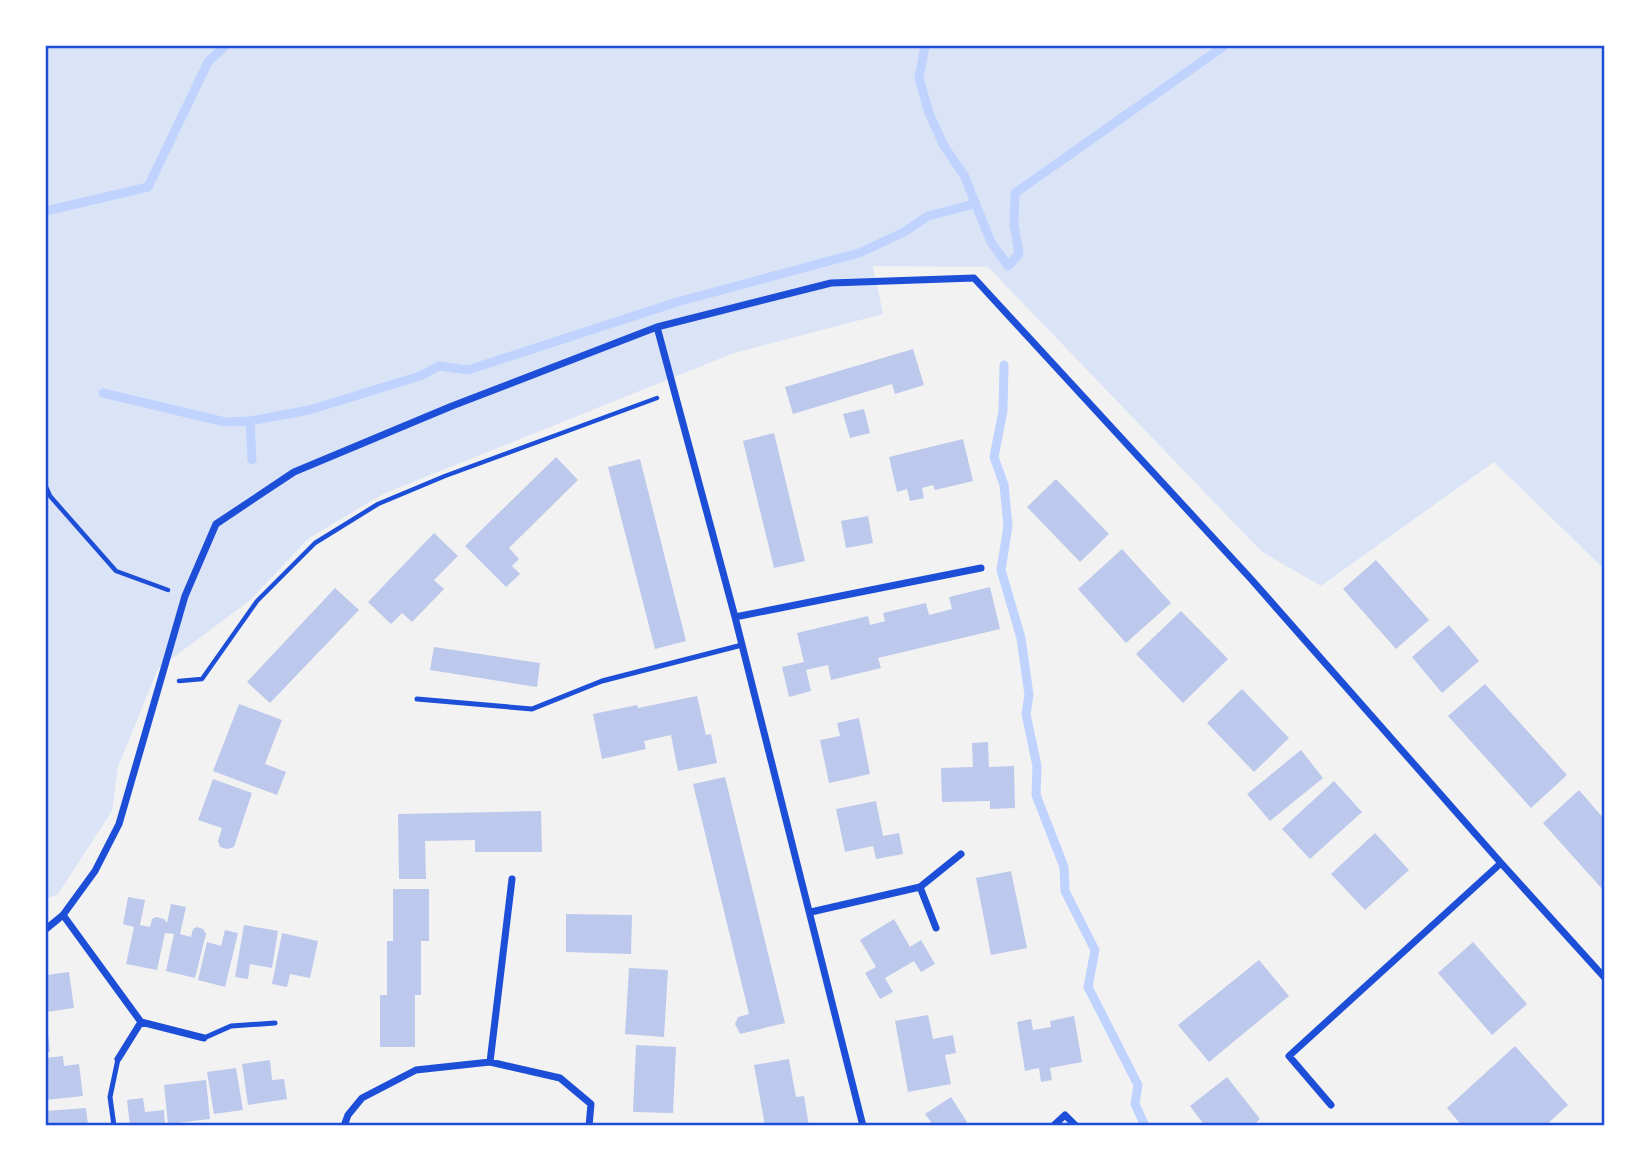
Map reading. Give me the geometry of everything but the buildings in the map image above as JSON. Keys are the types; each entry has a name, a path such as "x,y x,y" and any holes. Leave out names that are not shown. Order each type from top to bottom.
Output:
{"street":[{"path":"46,929 63,915 95,871 119,824 185,596 216,524 295,472 452,406 657,327 831,283 974,278 1251,579 1605,977"},
{"path":"657,327 735,617 863,1125"},
{"path":"735,617 981,568"},
{"path":"811,912 920,887 961,855"},
{"path":"1331,1105 1289,1056 1501,863"},
{"path":"490,1062 512,879"},
{"path":"920,887 936,928"},
{"path":"63,915 141,1022 204,1038"},
{"path":"118,1059 141,1022"},
{"path":"344,1125 348,1115 362,1098 416,1070 490,1062 559,1079 591,1104 589,1125"},
{"path":"1054,1125 1065,1115 1076,1125"}],"lane":[{"path":"417,699 533,709 602,681 742,645"},
{"path":"204,1038 230,1026 275,1023"},
{"path":"114,1125 110,1097 118,1059"}],"path":[{"path":"160,682 202,679 257,601 315,543 378,504 444,476 674,392"},
{"path":"46,487 50,496 116,571 185,596"}],"shaded area":[{"path":"46,46 1604,46 1604,569 1494,462 1321,586 1262,552 988,267 873,266 883,314 734,353 383,494 309,538 249,601 158,669 118,767 112,811 58,894 46,899"}],"waterway":[{"path":"46,211 148,187 208,62 225,46"},
{"path":"925,46 919,78 929,113 944,146 964,175 991,242 1008,266 1019,254 1014,224 1015,193 1224,46"},
{"path":"103,393 225,422 250,421 309,410 420,376 439,366 468,370 677,302 859,253 904,232 928,216 974,204"},
{"path":"1004,365 1003,411 994,457 1004,485 1008,526 1001,570 1021,638 1029,695 1026,714 1037,766 1036,795 1064,867 1065,891 1095,950 1088,987 1138,1085 1135,1104 1145,1126"},
{"path":"250,421 252,460"}]}
